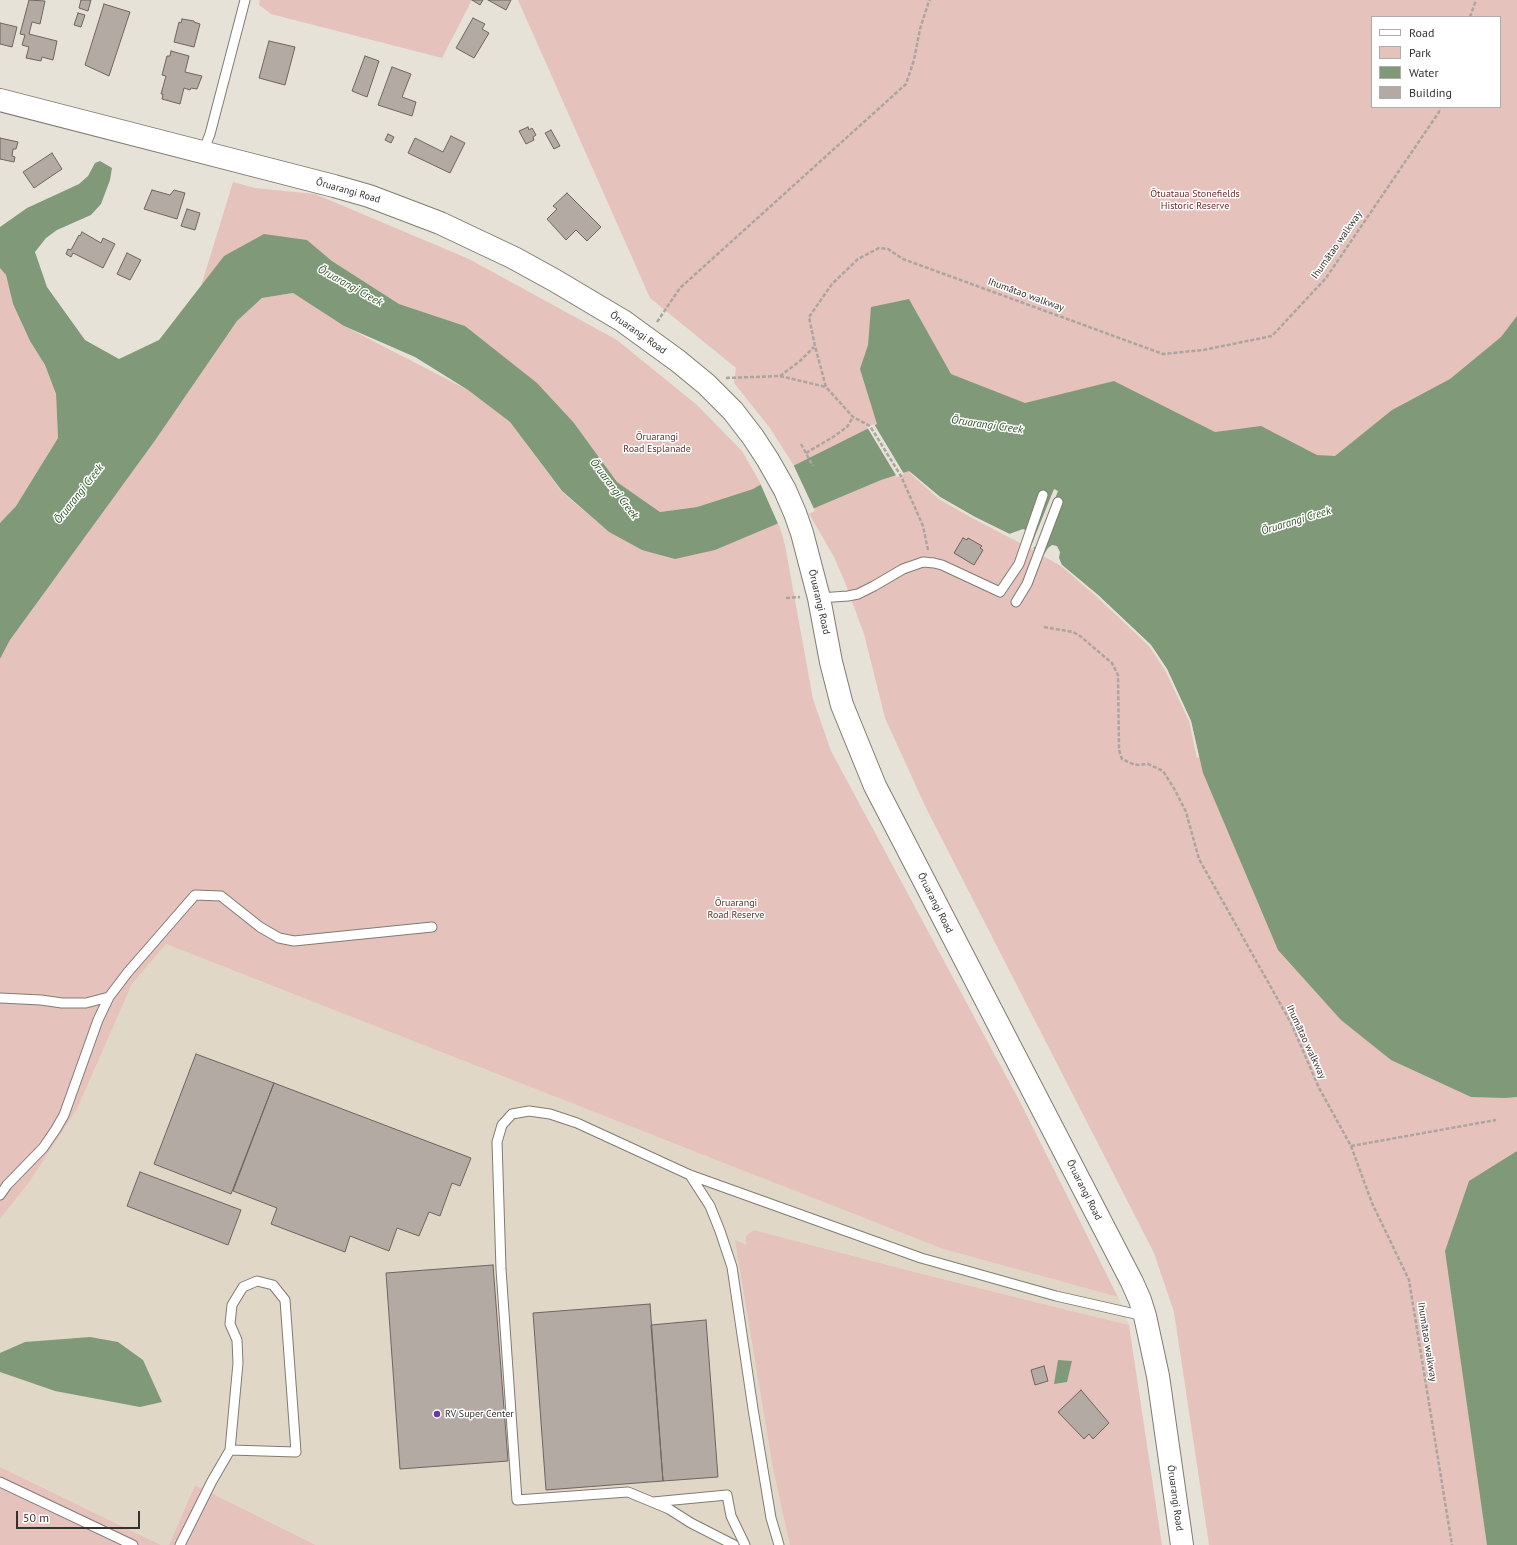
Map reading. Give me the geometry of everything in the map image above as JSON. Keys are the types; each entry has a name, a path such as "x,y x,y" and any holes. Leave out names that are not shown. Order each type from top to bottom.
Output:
{"street":[{"name":"Ōruarangi Road","path":"0,100 369,196 474,238 548,276 623,321 678,361 706,384 733,411 753,437 785,490 802,533 842,705 875,786 1132,1282 1145,1316 1158,1376 1182,1545"}],"lane":[{"path":"203,152 210,134 245,0"},
{"path":"818,598 858,594 903,569 917,563 928,562 942,565 1000,592 1019,564 1043,495"},
{"path":"1016,602 1027,584 1058,502"},
{"path":"0,1195 7,1185 43,1148 64,1115 98,1020 109,997 128,972 195,896 221,896 260,927 279,938 294,941 432,926"},
{"path":"0,998 41,1000 62,1003 86,1003 109,997"},
{"path":"734,1545 691,1523 669,1509 628,1492 517,1500 501,1269 496,1142 502,1125 512,1114 529,1111 550,1114 577,1123 690,1175 921,1258 1056,1296 1145,1316"},
{"path":"690,1175 710,1206 732,1267 770,1510 779,1545"},
{"path":"180,1545 212,1481 230,1450 238,1363 237,1340 230,1324 232,1304 243,1287 256,1280 273,1285 285,1300 296,1452 230,1450"},
{"path":"0,1482 133,1545"},
{"path":"652,1502 727,1495 731,1516 745,1545"}],"path":[{"path":"655,326 680,288 906,84 914,60 922,23 930,0"},
{"path":"1470,16 1476,0"},
{"name":"Ihumātao walkway","path":"942,565 927,549 923,526 901,476 870,426 853,417 826,387 809,317 832,284 858,259 879,248 888,249 903,259 1163,354 1203,350 1272,336 1326,278 1439,112 1440,108"},
{"path":"780,376 800,361 815,346"},
{"path":"720,378 780,376 826,387"},
{"path":"806,453 838,434 847,427 853,417"},
{"path":"801,444 813,466"},
{"name":"Ihumātao walkway","path":"1044,627 1073,632 1080,636 1112,663 1118,675 1119,750 1122,759 1135,765 1148,764 1163,771 1175,790 1186,812 1199,859 1291,1023 1319,1088 1351,1146 1372,1203 1409,1280 1452,1545"},
{"path":"1351,1146 1496,1120"}],"shaded area":[{"path":"166,944 943,1249 1118,1297 1129,1325 930,1276 754,1230 803,1545 316,1545 195,1485 169,1545 161,1545 0,1467 0,1219 30,1181 77,1109 132,984"}],"green space":[{"path":"260,0 472,0 442,58 271,14 259,5"},
{"path":"518,0 1517,0 1517,1545 1209,1545 1174,1312 1154,1253 925,806 885,718 864,634 844,580 834,557 808,512 779,524 785,545 813,699 831,751 1019,1100 1118,1297 943,1249 166,944 132,984 77,1109 30,1181 0,1219 0,659 10,640 154,442 237,321 262,298 293,293 344,326 468,390 510,422 562,492 609,532 642,550 753,489 697,507 660,512 617,482 574,423 465,326 399,304 332,261 307,240 224,256 201,286 233,182 255,188 315,194 469,259 617,340 697,405 742,451 761,484 794,466 770,428 734,383 736,368 650,298"},
{"path":"0,268 6,275 13,304 30,341 45,365 56,394 58,438 16,506 0,523"},
{"path":"754,1230 930,1276 1129,1325 1162,1545 790,1545 773,1468 735,1240 746,1245 746,1236"},
{"path":"0,1467 161,1545 0,1545"},
{"path":"195,1485 316,1545 169,1545"}],"water":[{"name":"Ōruarangi Creek","path":"100,161 112,168 110,180 101,204 91,215 57,230 46,238 35,252 47,287 85,340 119,359 159,340 224,256 264,234 307,240 332,261 399,304 465,326 537,383 574,423 617,482 660,512 697,507 753,489 795,465 877,424 860,369 868,345 871,307 909,299 951,374 1025,403 1114,381 1215,432 1261,426 1317,455 1335,456 1392,410 1450,379 1501,337 1517,316 1517,1097 1471,1097 1391,1060 1341,1020 1278,950 1203,773 1191,721 1167,669 1151,645 1098,595 1062,565 1010,534 975,517 940,497 909,471 881,480 715,550 675,559 642,550 609,532 562,491 510,422 468,390 415,357 344,326 293,293 262,298 237,321 154,442 10,640 0,659 0,523 16,506 58,438 56,394 45,365 30,341 13,304 6,275 0,268 0,227 27,208 79,184 88,176 95,163"},
{"path":"1517,1151 1517,1545 1487,1545 1445,1251 1469,1181"},
{"path":"90,1337 118,1342 143,1360 162,1402 140,1407 55,1391 0,1372 0,1353 25,1342"},
{"path":"1058,1360 1072,1361 1067,1382 1054,1384"}],"pier":[{"path":"874,424 904,474 897,477 867,427"},
{"path":"793,464 815,511 779,526 760,483"},
{"path":"909,471 940,497 975,517 1009,534 1023,529 1027,531 1022,544 939,499"},
{"path":"1054,489 1058,491 1036,547 1034,547 1033,550 1031,549 1031,546"},
{"path":"1052,545 1057,546 1060,552 1059,558 1062,565 1098,595 1151,645 1167,669 1191,721 1199,757 1197,758 1189,721 1165,670 1149,646 1097,597 1061,566 1043,556"}],"building":[{"path":"29,0 45,1 40,24 32,22 29,34 57,41 53,60 42,57 41,61 26,58 29,47 22,45 25,35 20,34"},
{"path":"81,0 91,0 88,11 79,8"},
{"path":"472,0 483,0 480,5"},
{"path":"488,0 511,0 506,10"},
{"path":"104,4 130,12 109,76 85,65"},
{"path":"78,13 85,15 81,27 74,25"},
{"path":"473,18 485,24 482,29 489,33 474,58 456,48"},
{"path":"182,19 194,21 200,24 194,47 174,42 179,22 181,23"},
{"path":"0,23 17,27 12,47 0,44"},
{"path":"269,41 295,47 285,85 259,78"},
{"path":"171,51 189,56 185,72 202,76 197,89 191,88 190,90 184,88 180,104 162,99 163,94 161,94 166,76 162,75 167,56 170,56"},
{"path":"365,56 379,61 367,97 352,91"},
{"path":"392,67 411,74 402,97 416,102 412,116 378,105"},
{"path":"528,127 529,130 532,128 536,135 533,137 534,140 526,144 519,131"},
{"path":"551,130 560,146 554,149 545,133"},
{"path":"388,134 394,137 391,143 385,140"},
{"path":"451,136 465,143 450,173 408,153 415,138 443,152"},
{"path":"0,138 18,142 16,149 13,149 12,156 15,157 14,162 0,159"},
{"path":"52,153 62,169 34,188 23,172"},
{"path":"152,190 170,195 174,190 185,193 177,219 144,209"},
{"path":"567,193 601,227 587,241 576,230 566,240 547,219 557,209 553,206"},
{"path":"187,209 200,213 195,230 181,226"},
{"path":"82,232 101,243 103,238 115,244 103,268 73,253 71,257 66,254 68,249 71,250"},
{"path":"127,253 141,260 130,280 117,274"},
{"path":"963,538 967,540 968,538 982,546 980,548 983,550 974,565 954,553"},
{"path":"196,1054 274,1083 231,1194 154,1164"},
{"path":"274,1083 471,1158 460,1186 452,1183 440,1216 429,1212 419,1236 397,1228 389,1251 350,1236 345,1252 271,1224 277,1208 233,1191"},
{"path":"140,1172 241,1210 228,1245 127,1206"},
{"path":"493,1265 508,1461 400,1469 386,1273"},
{"path":"650,1304 663,1481 546,1490 533,1313"},
{"path":"706,1320 718,1477 663,1481 651,1325"},
{"path":"1044,1366 1048,1381 1035,1385 1031,1370"},
{"path":"1081,1390 1109,1423 1093,1439 1089,1434 1084,1439 1058,1412"}],"place":[{"name":"RV Super Center","path":"437,1414"}],"park label":[{"name":"Ōtuataua Stonefields Historic Reserve","path":"1195,200"},
{"name":"Ōruarangi Road Esplanade","path":"657,442"},
{"name":"Ōruarangi Road Reserve","path":"736,908"}]}
